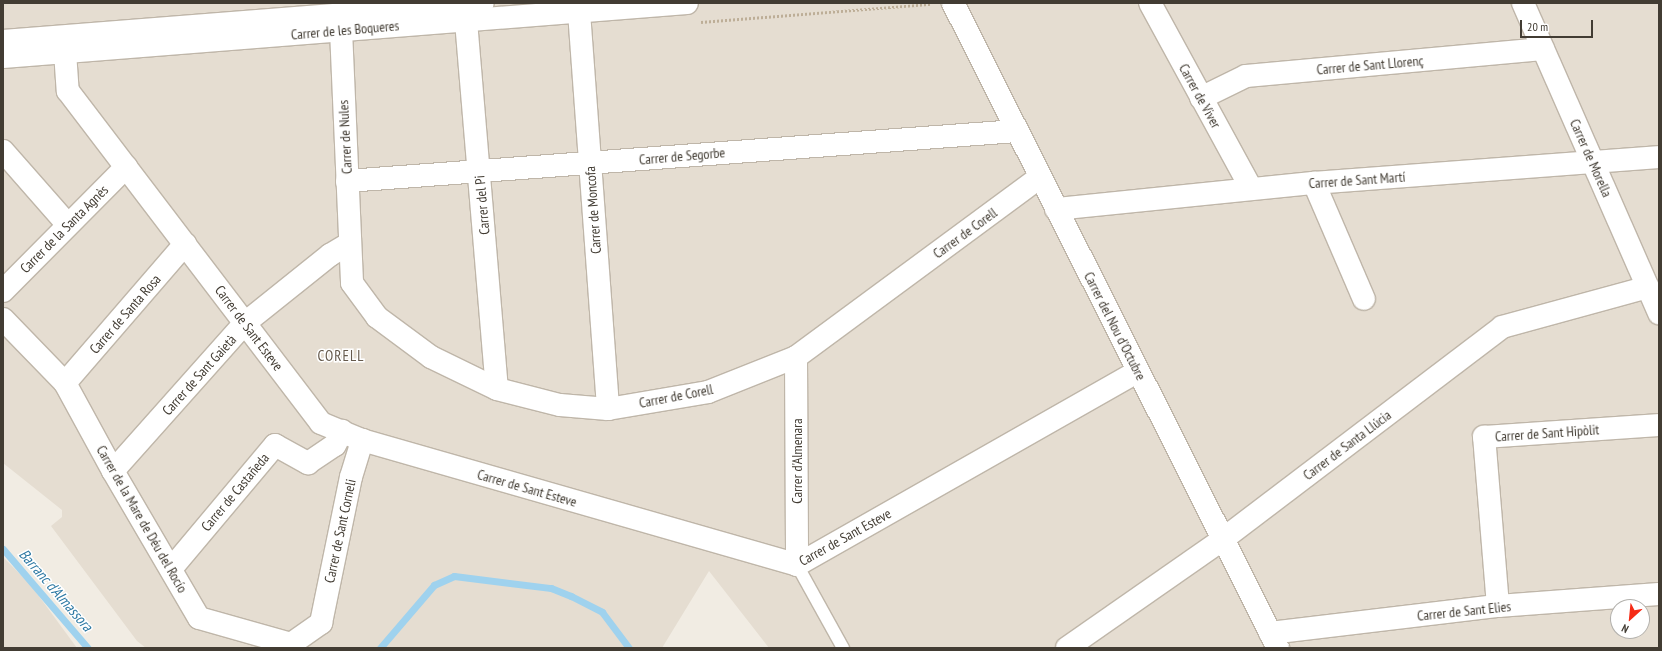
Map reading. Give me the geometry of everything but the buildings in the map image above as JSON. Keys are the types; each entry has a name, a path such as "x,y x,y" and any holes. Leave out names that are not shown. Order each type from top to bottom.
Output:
{"street":[{"name":"Carrer de les Boqueres","path":"3,57 341,30 460,10 482,3"},
{"name":"Carrer de les Boqueres","path":"3,41 460,10 578,12 687,3"},
{"name":"Carrer del Nou d'Octubre","path":"953,3 1274,641"},
{"name":"Carrer de Viver","path":"1150,3 1251,188"},
{"name":"Carrer de Morella","path":"1523,3 1659,313"},
{"name":"Carrer del Pi","path":"460,10 479,172 496,389"},
{"name":"Carrer de Moncofa","path":"578,12 608,409"},
{"name":"Carrer de Nules","path":"341,30 350,243"},
{"name":"Carrer de Sant Llorenç","path":"1201,98 1246,76 1543,49"},
{"name":"Carrer de Sant Esteve","path":"65,52 68,90 321,423 362,440 797,565 1138,371"},
{"name":"Carrer de Segorbe","path":"347,181 1018,131"},
{"path":"3,151 68,225"},
{"name":"Carrer de Sant Martí","path":"1056,209 1251,188 1659,157"},
{"name":"Carrer de la Santa Agnès","path":"3,291 126,167"},
{"name":"Carrer de Corell","path":"350,243 352,283 377,317 431,357 496,389 560,405 608,409 708,392 796,357 1040,177"},
{"path":"1314,183 1364,299"},
{"name":"Carrer de Sant Gaietà","path":"113,471 245,323 330,255 350,243"},
{"name":"Carrer de Santa Rosa","path":"65,383 184,244"},
{"name":"Carrer de Santa Llúcia","path":"1067,648 1223,539 1502,327 1648,287"},
{"name":"Carrer de la Mare de Déu del Rocío","path":"3,319 65,383 113,471 199,618 291,644 321,623"},
{"name":"Carrer d'Almenara","path":"796,357 797,565"},
{"name":"Carrer de Sant Hipòlit","path":"1498,606 1484,438 1659,425"},
{"name":"Carrer de Castañeda","path":"171,569 274,445 308,463 335,445 342,431"},
{"name":"Carrer de Sant Corneli","path":"321,623 351,477 362,440"},
{"name":"Carrer de Sant Elies","path":"1274,641 1498,606 1659,594"}],"lane":[{"path":"797,565 843,648"}],"shaded area":[{"path":"3,3 1659,3 1659,648 769,648 709,571 662,648 146,648 137,641 51,526 62,517 62,510 3,463"},
{"path":"3,557 30,584 77,648 3,648"}],"waterway":[{"name":"Barranc d'Almassora","path":"3,549 88,648"},
{"name":"Barranc d'Almassora","path":"380,648 434,585 454,576 551,588 571,596 602,612 629,648"}],"district":[{"name":"CORELL","path":"341,356"}]}
